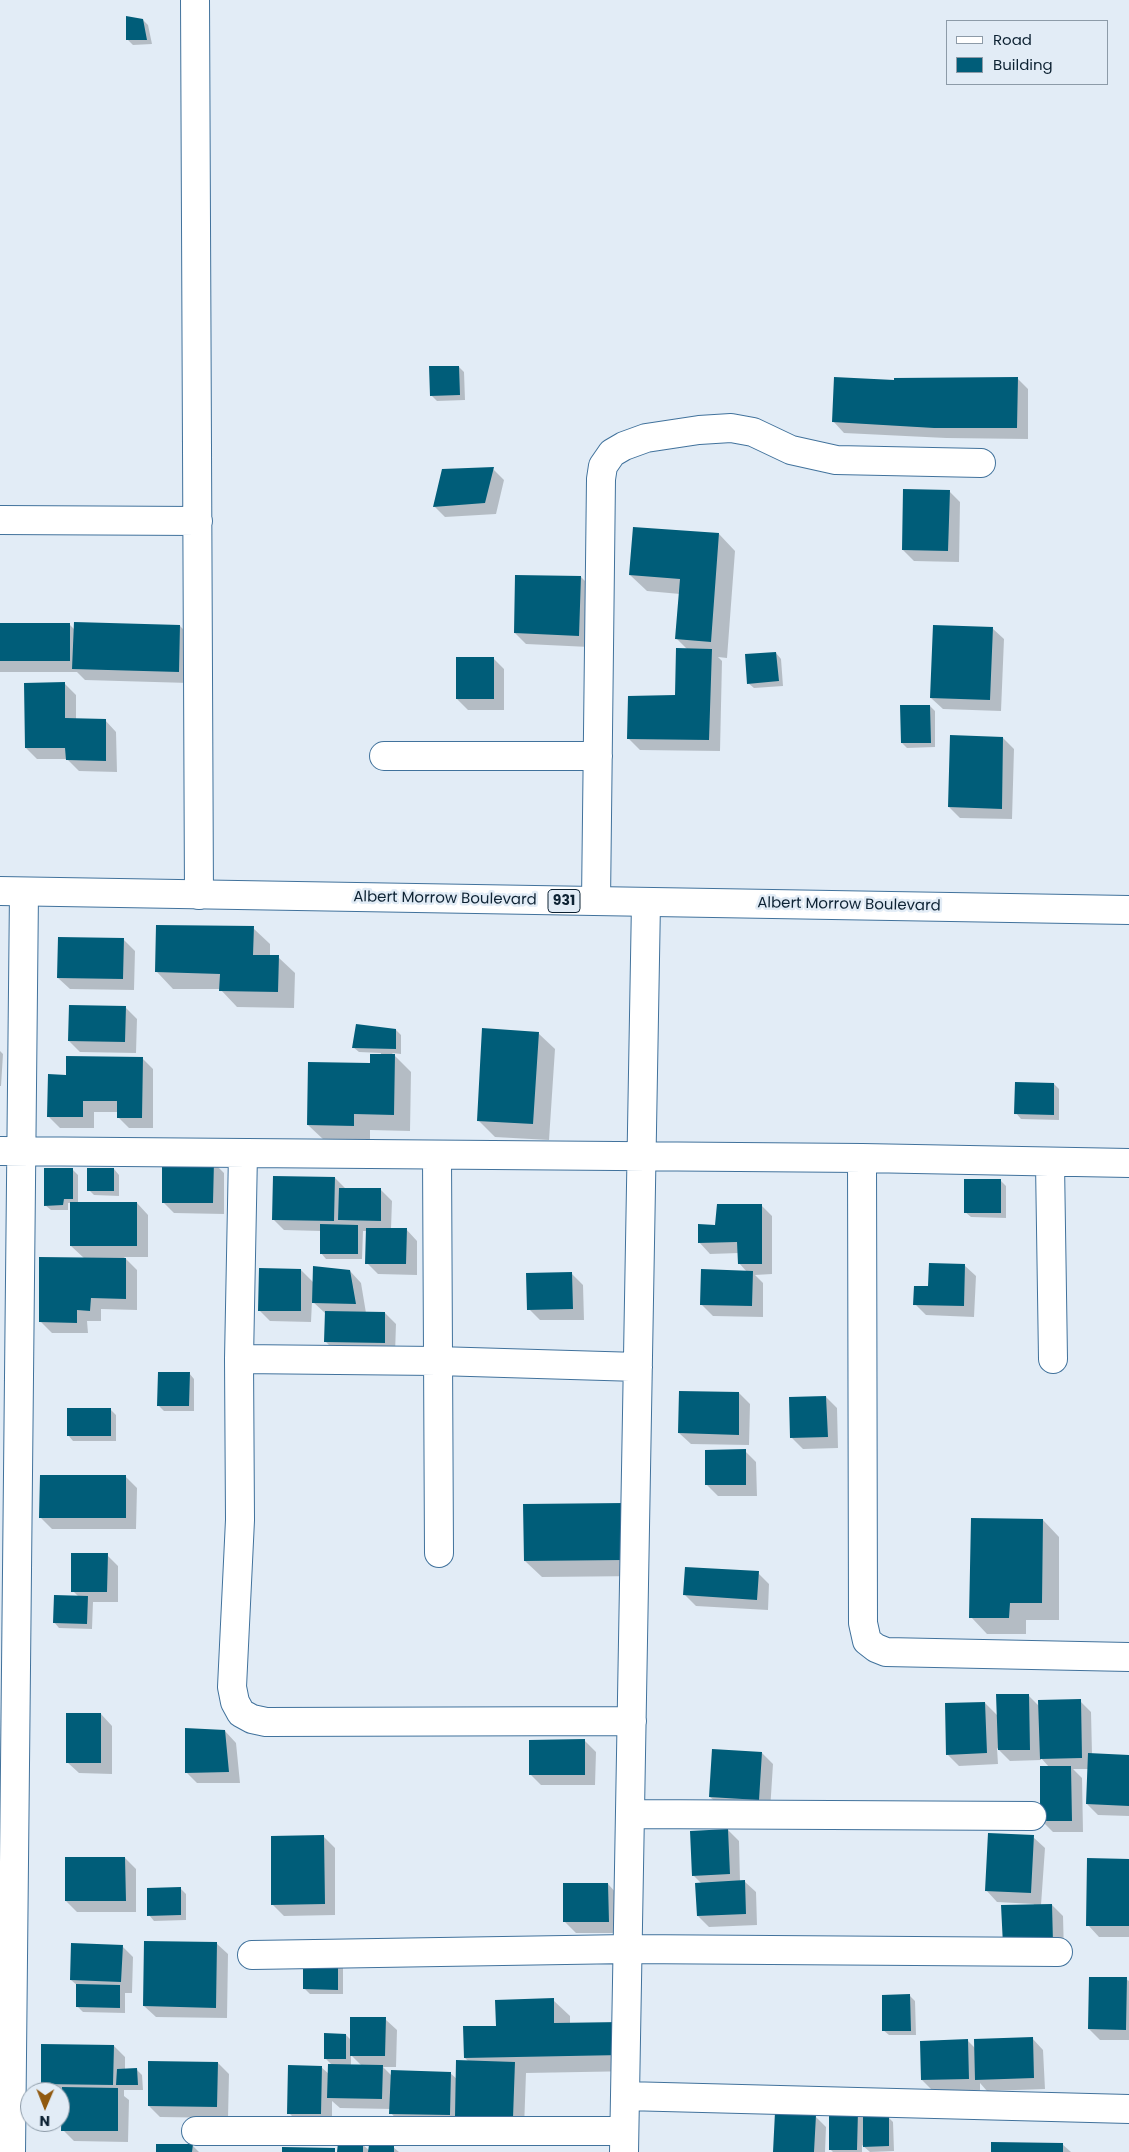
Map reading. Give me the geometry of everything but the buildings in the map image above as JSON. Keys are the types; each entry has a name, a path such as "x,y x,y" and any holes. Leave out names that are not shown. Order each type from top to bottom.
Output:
{"main road":[{"path":"195,0 199,895"},
{"path":"596,901 601,479 603,466 612,453 624,446 646,438 699,430 731,428 753,432 791,450 836,460 980,463"},
{"path":"0,520 198,521"},
{"path":"384,756 598,756"},
{"path":"11,2152 12,892"},
{"name":"Albert Morrow Boulevard","path":"12,892 1129,910"},
{"path":"196,2131 624,2141 646,902"},
{"path":"11,1151 642,1158 862,1158 1129,1163"},
{"path":"243,1153 239,1359 240,1520 232,1687 235,1702 241,1713 252,1719 266,1722 632,1721"},
{"path":"437,1156 439,1553"},
{"path":"862,1158 863,1623 868,1641 876,1648 886,1652 1129,1657"},
{"path":"1050,1163 1053,1359"},
{"path":"239,1359 437,1361 638,1367"},
{"path":"630,1814 1032,1816"},
{"path":"252,1955 628,1949 1058,1952"},
{"path":"625,2096 1129,2109"}]}
